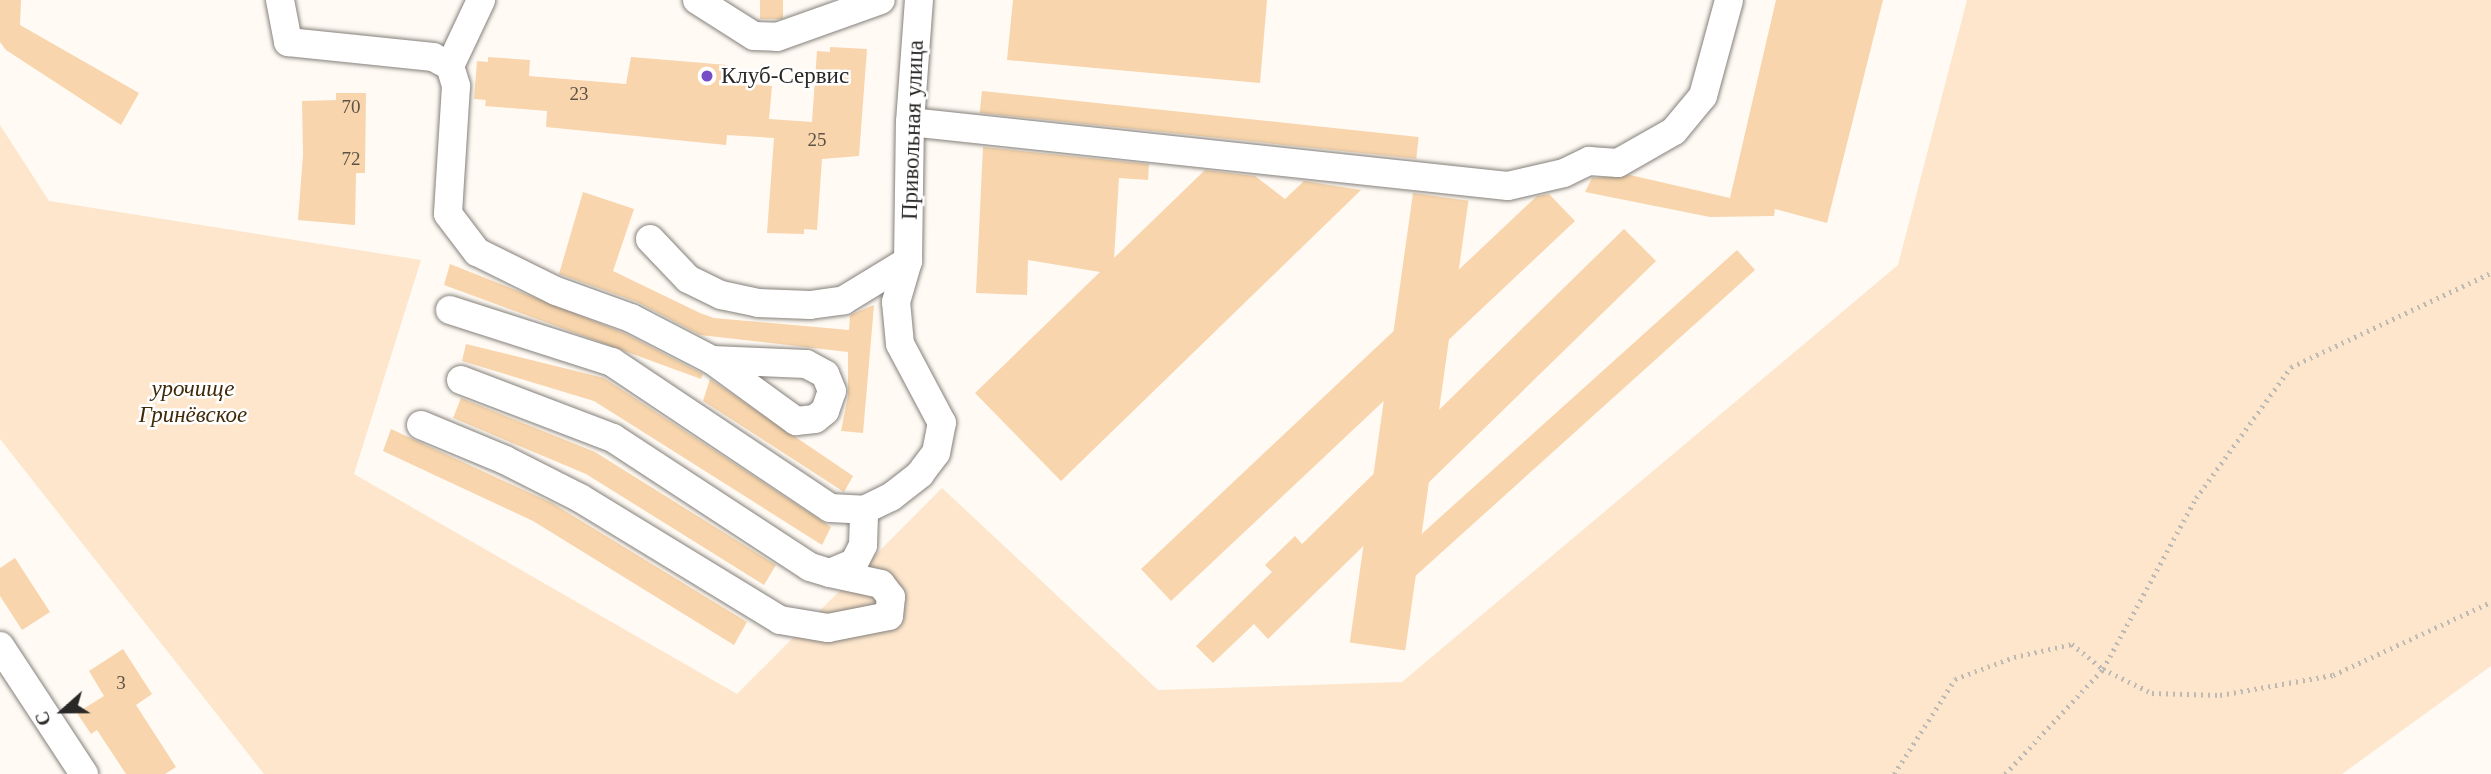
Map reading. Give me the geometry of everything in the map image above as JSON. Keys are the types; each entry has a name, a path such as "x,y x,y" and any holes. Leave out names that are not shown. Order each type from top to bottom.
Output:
{"street":[{"path":"280,0 288,42 433,57 450,66"},
{"path":"481,0 450,66 456,86 448,214 458,231 477,252 556,291 631,318 712,360"},
{"path":"697,0 754,36 777,37 881,0"},
{"name":"Привольная улица","path":"864,510 891,497 920,474 936,453 942,422 900,344 896,302 908,261 910,122 919,0"},
{"path":"910,122 1508,186 1564,173 1589,161 1618,163 1674,131 1703,96 1729,0"},
{"path":"650,239 688,279 721,295 758,303 810,305 844,300 908,261"},
{"path":"450,310 612,362 830,508 864,510 863,545 854,563 830,573"},
{"path":"421,425 505,460 580,498 780,620 828,628 889,615 891,597 881,584 810,567 613,438 461,380"},
{"path":"0,646 84,774"}],"path":[{"path":"2005,774 2103,668 2196,498 2291,367 2491,274"},
{"path":"1894,774 1955,679 2014,657 2072,645 2103,668 2152,693 2220,695 2284,686 2333,675 2491,602"}],"green space":[{"name":"урочище Гринёвское","path":"1967,0 2491,0 2491,666 2342,774 264,774 0,439 0,125 49,201 421,260 354,474 737,694 942,488 1158,690 1402,682 1898,265"}],"building":[{"path":"0,0 21,0 20,25 139,93 121,125 6,50 0,42"},
{"path":"760,0 783,0 783,19 760,19"},
{"path":"1013,0 1267,0 1260,83 1007,60"},
{"path":"1776,0 1883,0 1827,223 1775,209 1774,216 1710,217 1585,192 1592,178 1630,175 1730,198"},
{"path":"830,47 867,49 859,156 822,159 817,230 804,229 804,234 767,233 774,138 727,135 726,145 546,127 547,111 485,106 486,100 474,99 477,61 488,62 488,57 530,60 529,76 626,84 631,57 727,65 725,82 772,86 769,119 812,122 817,51 830,52"},
{"path":"982,91 1419,137 1416,159 980,113"},
{"path":"336,93 366,93 365,173 356,173 355,225 298,220 303,155 302,101 336,100"},
{"path":"983,147 1149,164 1148,180 1119,178 1114,258 1205,170 1255,176 1285,199 1304,181 1361,190 1061,481 975,393 1100,272 1028,260 1027,295 976,293"},
{"path":"583,192 634,209 613,271 700,313 714,318 849,330 850,315 874,305 863,433 841,431 848,396 848,352 700,335 637,302 559,274"},
{"path":"1413,193 1468,201 1405,650 1350,643"},
{"path":"1549,194 1575,221 1171,601 1141,569 1537,196"},
{"path":"1624,229 1656,261 1268,639 1254,624 1213,663 1196,646 1272,572 1265,565 1295,536 1302,544"},
{"path":"1737,250 1755,270 1384,604 1366,584"},
{"path":"450,264 624,333 703,374 701,379 444,285"},
{"path":"466,344 604,378 831,527 822,545 594,401 462,361"},
{"path":"710,379 853,476 844,492 703,401"},
{"path":"461,398 595,452 776,565 764,585 586,474 453,418"},
{"path":"391,429 552,503 747,622 734,645 533,521 383,451"},
{"path":"15,558 50,612 22,630 0,596 0,568"},
{"path":"123,649 152,694 136,705 176,767 165,774 126,774 97,730 91,734 77,713 104,696 89,671"}],"place":[{"name":"Клуб-Сервис","path":"707,76"}]}
